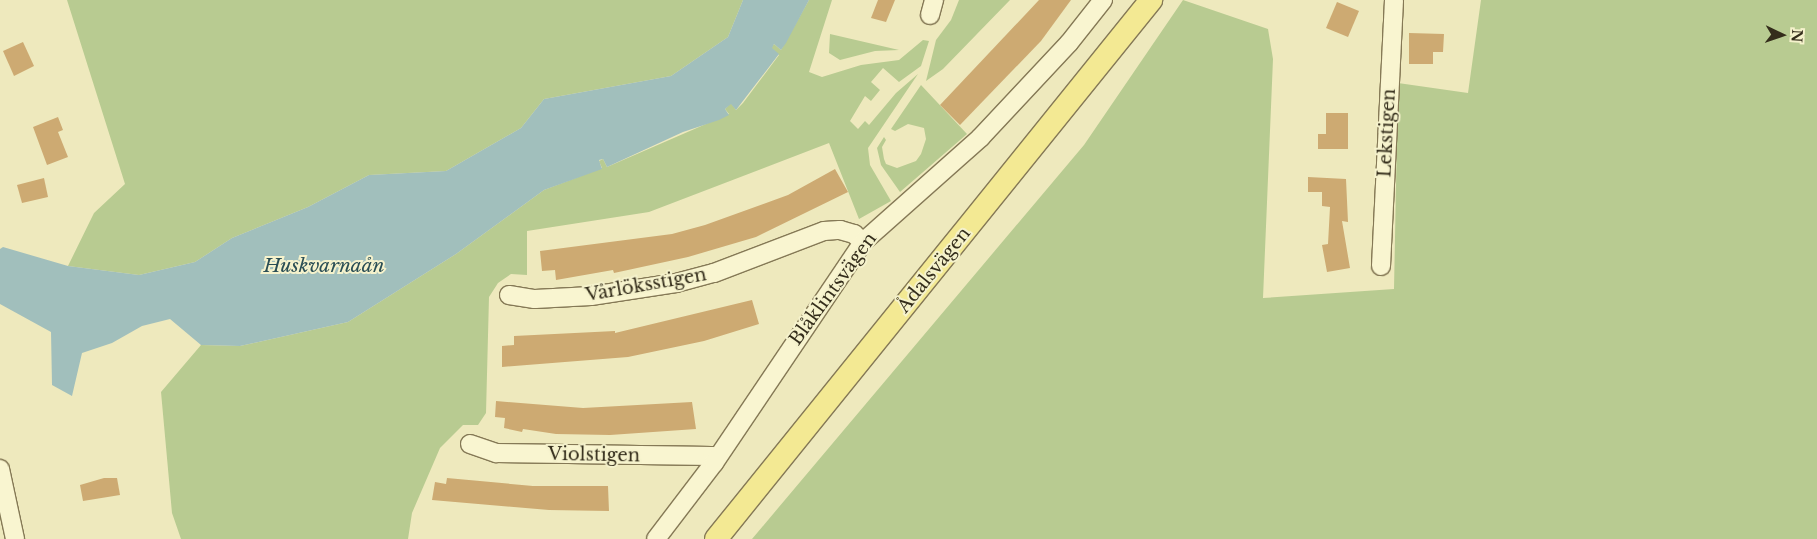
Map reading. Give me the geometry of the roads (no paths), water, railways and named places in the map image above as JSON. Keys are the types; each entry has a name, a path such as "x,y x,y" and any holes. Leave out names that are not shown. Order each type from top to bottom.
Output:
{"main road":[{"name":"Ådalsvägen","path":"716,539 1151,0"}],"street":[{"name":"Blåklintsvägen","path":"656,539 714,463 862,242 980,138 1069,43 1103,0"},
{"name":"Lekstigen","path":"1381,266 1394,0"},
{"name":"Vårlöksstigen","path":"509,295 535,299 592,296 676,283 714,273 824,231 840,230 854,234 862,242"},
{"name":"Violstigen","path":"470,444 496,453 712,456 714,463"},
{"path":"0,469 15,539"}],"water":[{"name":"Huskvarnaån","path":"743,0 809,0 781,50 774,44 772,48 779,54 736,110 731,104 725,109 729,115 719,120 683,132 607,167 603,159 599,160 602,169 544,190 456,254 348,322 240,346 201,345 170,319 142,326 112,343 82,353 72,396 52,385 51,332 0,304 0,249 3,247 68,266 139,275 195,262 232,238 308,207 369,175 446,171 521,128 544,99 671,76 728,37"}]}
